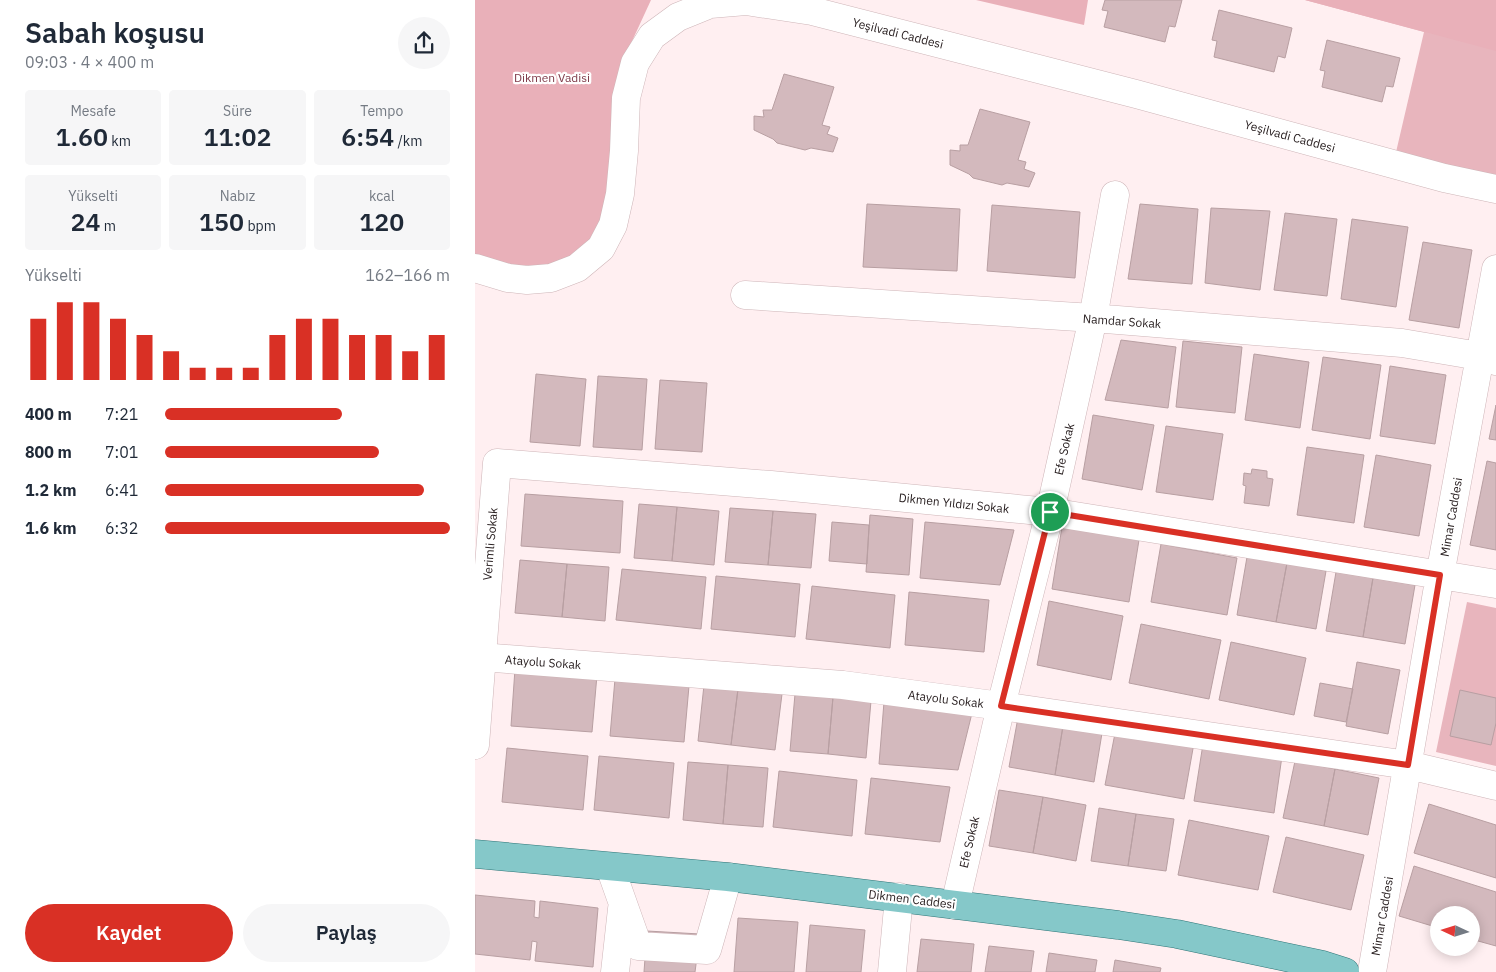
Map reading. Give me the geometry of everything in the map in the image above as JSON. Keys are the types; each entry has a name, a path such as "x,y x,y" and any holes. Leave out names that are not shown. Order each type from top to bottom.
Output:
{"main road":[{"name":"Dikmen Caddesi","path":"475,854 728,877 955,904 1177,934 1323,965 1345,972"}],"street":[{"name":"Yeşilvadi Caddesi","path":"475,268 508,278 527,280 551,278 577,268 601,248 613,225 620,194 626,98 635,63 652,36 678,17 709,4 746,2 812,12 1136,94 1444,178 1496,189"},
{"name":"Efe Sokak","path":"955,904 1001,706 1050,512 1093,318 1115,195"},
{"name":"Mimar Caddesi","path":"1372,972 1440,575 1488,358 1496,269"},
{"name":"Namdar Sokak","path":"745,295 1093,318 1403,343 1488,358"},
{"name":"Dikmen Yıldızı Sokak","path":"497,463 771,485 1050,512 1496,584"},
{"name":"Verimli Sokak","path":"475,745 481,657 481,568 497,463"},
{"name":"Atayolu Sokak","path":"481,657 843,686 1001,706 1408,765 1496,786"},
{"path":"610,867 638,946 707,950 728,877"},
{"path":"892,972 899,897"},
{"path":"615,972 623,903"}],"shaded area":[{"path":"1305,0 1496,0 1496,189 1393,165 1424,32"},
{"path":"1467,602 1496,608 1496,766 1436,752"}],"green space":[{"name":"Dikmen Vadisi","path":"475,0 651,0 627,52 620,194 577,268 475,268"},
{"path":"976,0 1088,0 1084,25"},
{"path":"1305,0 1496,0 1496,51"}],"building":[{"path":"1105,0 1182,0 1175,27 1169,26 1165,42 1104,27 1108,11 1102,10"},
{"path":"1219,10 1292,28 1285,58 1278,56 1274,72 1214,57 1217,41 1212,40"},
{"path":"1327,40 1400,58 1393,87 1386,86 1382,102 1322,87 1325,71 1320,70"},
{"path":"784,74 834,87 822,125 830,127 827,134 838,138 833,152 811,148 805,150 777,143 773,139 754,130 754,116 764,117 763,110 772,110"},
{"path":"980,109 1030,122 1018,160 1026,162 1024,169 1035,173 1029,187 1007,183 1002,185 973,178 969,174 950,165 950,150 960,151 960,145 968,145"},
{"path":"867,204 960,209 957,271 863,267"},
{"path":"1140,204 1198,209 1192,284 1128,279"},
{"path":"992,205 1080,212 1075,278 987,271"},
{"path":"1211,208 1270,211 1260,290 1205,283"},
{"path":"1285,213 1337,219 1327,296 1274,290"},
{"path":"1352,219 1408,227 1396,307 1341,299"},
{"path":"1423,242 1472,250 1459,328 1409,320"},
{"path":"1121,340 1176,347 1168,408 1105,400"},
{"path":"1183,341 1242,347 1235,413 1176,407"},
{"path":"1254,354 1309,362 1300,428 1245,420"},
{"path":"1323,357 1381,365 1370,439 1312,430"},
{"path":"1390,366 1446,375 1435,444 1380,436"},
{"path":"536,374 586,379 580,446 530,442"},
{"path":"598,376 647,379 642,450 593,447"},
{"path":"660,380 707,383 702,452 655,449"},
{"path":"1496,405 1496,440 1489,439"},
{"path":"1093,415 1154,425 1142,490 1082,479"},
{"path":"1166,426 1223,434 1213,500 1156,492"},
{"path":"1307,447 1364,455 1354,523 1297,515"},
{"path":"1376,455 1431,465 1419,536 1364,527"},
{"path":"1487,461 1496,463 1496,550 1470,545"},
{"path":"1252,469 1267,471 1267,478 1273,479 1269,506 1244,503 1246,486 1243,485 1244,473 1251,474"},
{"path":"525,494 623,501 620,553 521,546"},
{"path":"639,504 677,507 672,561 634,558"},
{"path":"677,507 719,511 714,565 672,561"},
{"path":"730,508 773,511 768,565 725,562"},
{"path":"773,511 816,514 811,568 768,565"},
{"path":"870,515 913,519 909,575 866,572"},
{"path":"832,522 869,525 867,564 829,561"},
{"path":"925,522 1014,530 1000,585 920,578"},
{"path":"1062,527 1139,540 1129,602 1052,589"},
{"path":"1161,544 1237,558 1227,615 1151,602"},
{"path":"1247,557 1287,563 1276,622 1237,615"},
{"path":"520,560 567,564 562,617 515,613"},
{"path":"1287,563 1326,571 1316,629 1276,622"},
{"path":"567,564 609,567 605,621 562,617"},
{"path":"622,569 706,577 701,629 616,620"},
{"path":"1336,572 1373,578 1363,637 1326,631"},
{"path":"716,576 800,584 795,637 711,629"},
{"path":"1373,578 1415,585 1405,644 1363,637"},
{"path":"812,586 895,595 890,648 806,639"},
{"path":"909,592 989,600 984,652 905,645"},
{"path":"1049,601 1123,616 1111,680 1037,665"},
{"path":"1141,624 1221,640 1209,699 1129,683"},
{"path":"1231,642 1306,658 1294,715 1219,700"},
{"path":"1357,662 1400,670 1388,734 1346,726"},
{"path":"515,669 597,675 592,732 511,726"},
{"path":"615,679 689,686 684,742 610,736"},
{"path":"1320,683 1353,689 1346,722 1314,716"},
{"path":"704,685 738,689 731,745 698,741"},
{"path":"738,689 782,694 775,750 731,745"},
{"path":"1460,690 1496,698 1496,723 1491,745 1450,736"},
{"path":"795,694 833,697 828,754 790,751"},
{"path":"833,697 871,701 866,758 828,754"},
{"path":"884,702 973,709 958,770 879,764"},
{"path":"1019,712 1064,720 1055,775 1009,767"},
{"path":"1064,720 1103,727 1094,782 1055,775"},
{"path":"1116,728 1194,743 1184,799 1105,785"},
{"path":"1203,744 1282,756 1274,813 1194,801"},
{"path":"507,748 588,756 583,810 502,802"},
{"path":"599,756 674,763 669,818 594,810"},
{"path":"1295,761 1335,769 1324,826 1283,818"},
{"path":"688,762 728,765 723,824 683,820"},
{"path":"728,765 768,768 763,827 723,824"},
{"path":"1335,769 1379,778 1368,835 1324,826"},
{"path":"779,771 857,780 852,836 773,827"},
{"path":"871,778 950,787 940,842 865,834"},
{"path":"999,790 1043,797 1033,853 989,846"},
{"path":"1043,797 1086,805 1076,861 1033,853"},
{"path":"1429,804 1496,825 1496,878 1414,853"},
{"path":"1099,808 1136,814 1128,866 1091,861"},
{"path":"1136,814 1174,819 1166,871 1128,866"},
{"path":"1189,820 1269,836 1258,890 1178,875"},
{"path":"1286,837 1364,855 1351,910 1273,892"},
{"path":"1414,866 1496,892 1496,946 1480,942 1480,906 1430,906 1430,925 1399,916"},
{"path":"475,895 535,901 534,917 539,918 540,901 598,908 593,967 535,961 537,942 532,941 530,960 475,954"},
{"path":"738,918 798,922 794,972 734,972"},
{"path":"810,925 865,930 861,972 806,972"},
{"path":"647,931 700,934 695,972 644,972"},
{"path":"921,939 974,944 971,972 917,972"},
{"path":"989,946 1034,951 1031,972 985,972"},
{"path":"1049,953 1097,960 1095,972 1046,972"},
{"path":"1115,960 1161,968 1160,972 1113,972"}],"route":[{"path":"1050,512 1440,575 1408,765 1001,706 1050,512"}]}
